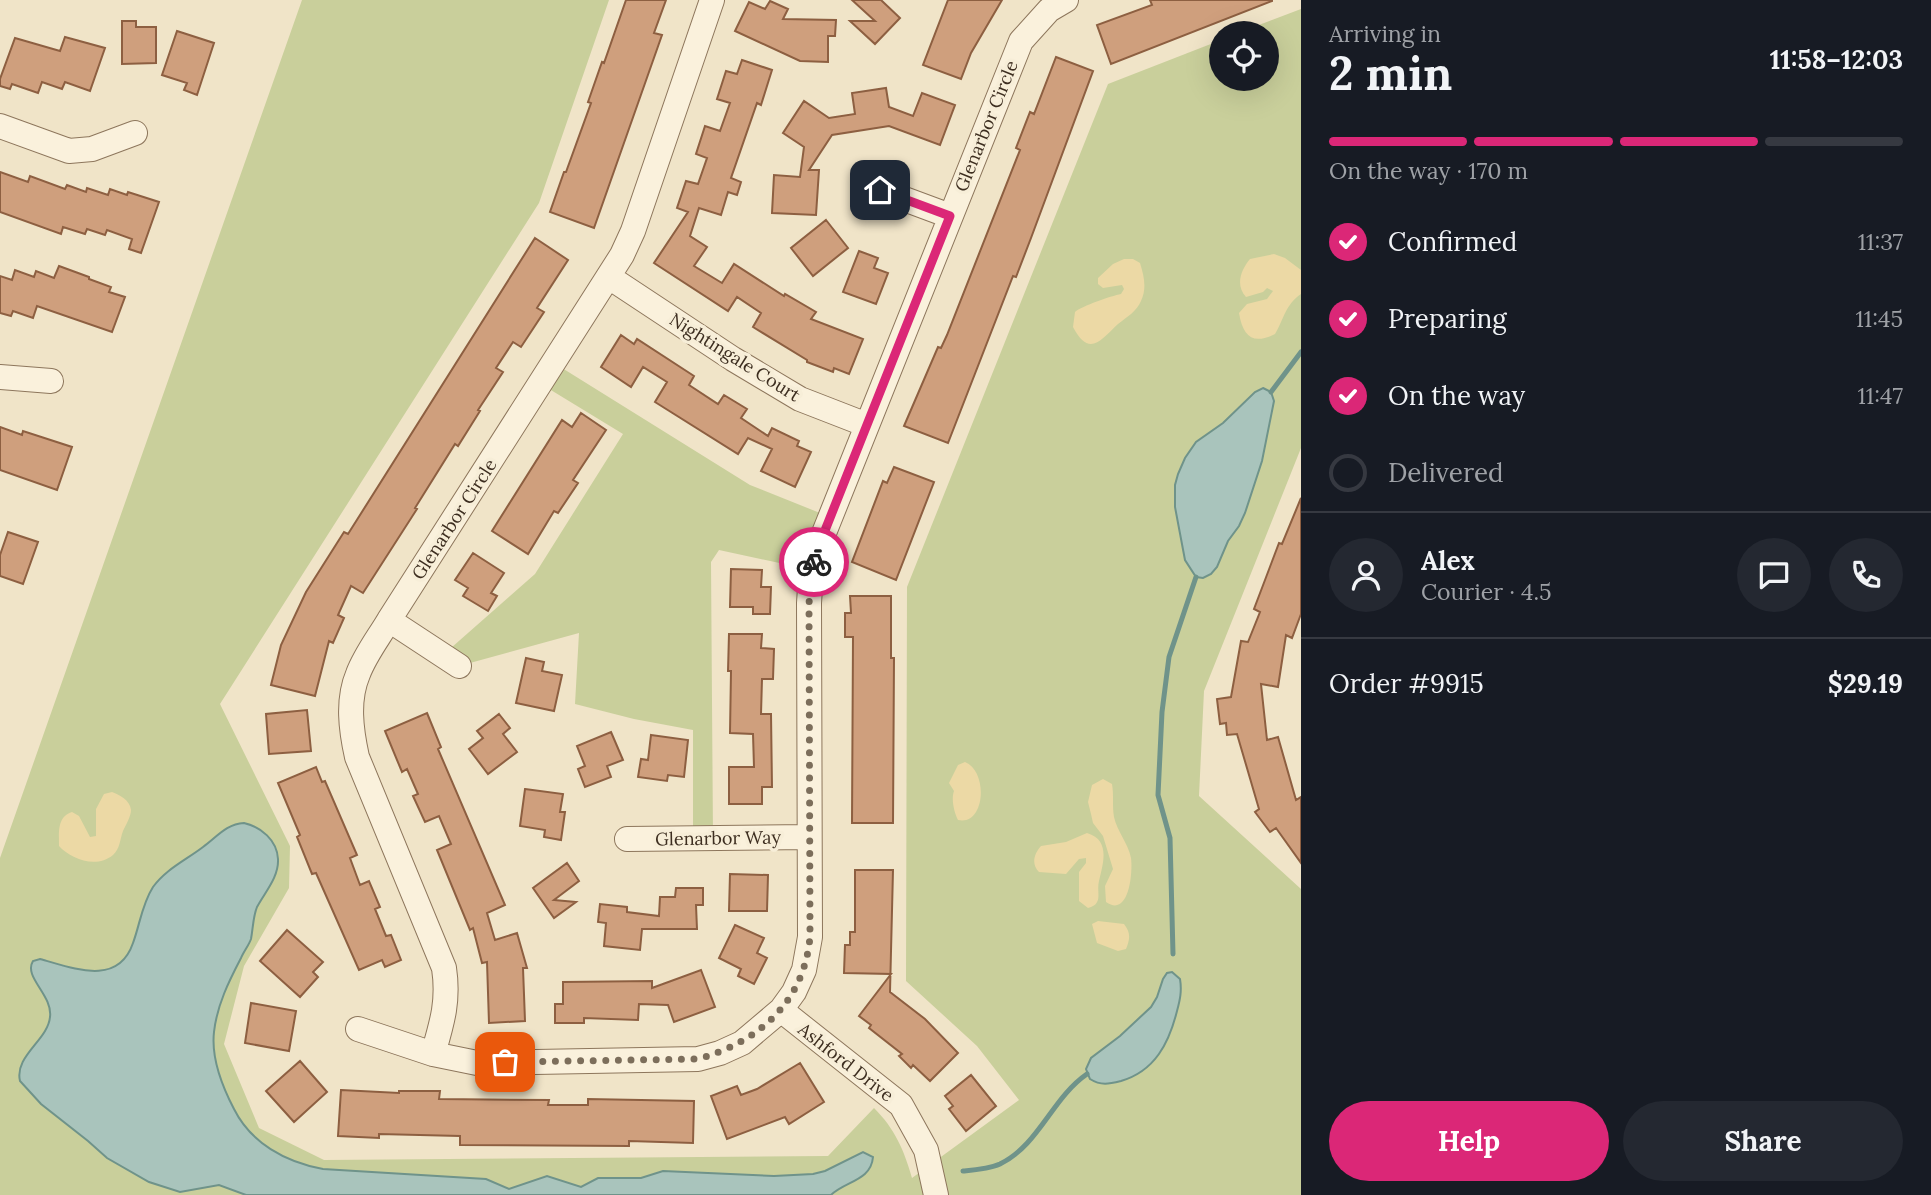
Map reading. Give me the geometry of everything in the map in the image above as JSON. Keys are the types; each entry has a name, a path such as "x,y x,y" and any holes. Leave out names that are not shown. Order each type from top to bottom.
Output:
{"street":[{"name":"Glenarbor Circle","path":"433,1054 446,1010 444,968 357,757 351,729 351,702 357,674 388,620 609,277 633,231 712,0"},
{"name":"Glenarbor Circle","path":"358,1029 433,1054 477,1063 698,1059 742,1043 781,1010 794,992 809,953 811,573 820,543 1021,41 1048,10 1066,0"},
{"path":"0,126 69,151 92,149 135,133"},
{"path":"880,190 950,216"},
{"name":"Nightingale Court","path":"609,277 733,359 800,399 867,425"},
{"path":"0,377 51,381"},
{"path":"388,620 459,666"},
{"name":"Glenarbor Way","path":"627,839 809,837"},
{"name":"Ashford Drive","path":"781,1010 901,1105 926,1150 936,1195"}],"green space":[{"path":"302,0 609,0 539,203 220,704 290,846 289,888 244,966 224,1044 259,1128 324,1160 828,1156 874,1108 898,1140 912,1178 1019,1100 977,1046 906,981 907,587 1108,84 1209,45 1209,91 1279,91 1279,21 1270,21 1301,9 1301,448 1204,691 1199,796 1301,889 1301,1195 0,1195 0,858"},
{"path":"554,363 750,485 830,517 812,570 719,550 711,562 713,838 693,838 693,730 575,704 579,633 459,666 443,655 535,574 623,434 541,384"}],"sand":[{"path":"1274,254 1285,258 1301,270 1301,294 1288,308 1275,334 1255,339 1246,333 1239,313 1247,304 1267,299 1273,291 1267,288 1263,292 1246,297 1240,278 1250,259"},
{"path":"1124,259 1133,259 1140,263 1144,277 1141,301 1134,311 1101,340 1090,344 1084,342 1073,327 1075,312 1121,294 1124,289 1122,285 1103,288 1098,284 1098,278 1113,264"},
{"path":"965,762 978,776 981,797 974,815 967,820 958,820 953,806 954,791 949,783 958,765"},
{"path":"1103,779 1112,784 1114,817 1131,858 1128,892 1120,904 1114,905 1106,902 1105,886 1113,869 1103,836 1093,823 1088,802 1092,785"},
{"path":"112,792 127,801 131,810 115,853 106,859 92,862 64,851 59,846 59,835 64,817 72,812 79,816 90,837 96,836 96,809 104,794"},
{"path":"1087,833 1100,841 1104,853 1098,901 1088,908 1079,901 1079,872 1086,863 1086,858 1079,859 1066,874 1039,872 1034,862 1041,846 1066,842"},
{"path":"1098,921 1124,924 1129,936 1126,949 1118,951 1097,943 1092,924"}],"water":[{"path":"1263,388 1271,392 1274,401 1262,461 1245,513 1228,541 1217,567 1203,578 1196,577 1185,560 1175,507 1178,474 1196,442 1223,423 1255,392"},
{"path":"244,823 262,831 271,840 277,852 278,866 257,907 250,941 221,1003 214,1032 214,1052 222,1081 241,1121 260,1141 283,1156 323,1169 486,1179 509,1189 547,1176 581,1187 598,1178 641,1178 663,1171 774,1176 813,1174 863,1152 873,1157 868,1171 831,1195 246,1195 219,1185 180,1192 149,1182 107,1158 41,1104 20,1081 22,1064 44,1033 50,1017 47,1001 31,967 33,961 40,959 93,971 106,970 117,965 126,957 133,943 146,900 158,881 222,832"},
{"path":"1172,972 1180,979 1180,999 1170,1034 1159,1054 1143,1070 1121,1081 1105,1084 1090,1079 1086,1069 1091,1058 1151,1007 1163,979 1167,973"}],"building":[{"path":"626,0 666,0 654,33 662,35 594,228 550,212"},
{"path":"852,0 881,0 900,18 875,44 850,21 875,21"},
{"path":"948,0 1002,0 971,53 961,79 923,65"},
{"path":"1150,0 1272,0 1221,21 1209,21 1209,26 1111,64 1097,25 1152,5"},
{"path":"770,1 788,9 783,19 836,20 835,36 828,36 828,62 800,61 735,31 749,2 765,9"},
{"path":"122,21 136,21 136,27 156,27 156,63 122,64"},
{"path":"177,31 214,43 197,95 184,90 187,83 162,75"},
{"path":"65,37 105,48 90,91 65,82 62,89 42,82 38,93 12,84 10,89 0,86 15,38 60,51"},
{"path":"1056,57 1093,71 1016,277 1013,276 948,443 904,426 938,347 941,348 947,335 1020,150 1016,148 1030,112 1034,114"},
{"path":"742,60 772,70 761,105 757,103 731,178 741,182 737,195 728,192 721,215 699,208 690,236 707,247 694,266 722,283 734,264 784,296 785,294 816,312 811,319 863,339 849,374 834,368 833,372 807,362 753,327 761,313 737,297 728,311 654,263 688,212 677,208 686,181 698,184 707,158 696,154 705,126 720,131 730,103 717,99 726,71 737,74"},
{"path":"886,88 889,107 913,116 922,93 955,105 940,145 889,126 832,135 809,170 819,170 816,215 772,213 774,175 800,177 804,147 783,133 804,101 829,118 855,114 852,93"},
{"path":"0,172 28,182 30,176 65,189 67,185 86,192 87,188 108,195 110,189 159,202 141,253 129,249 132,239 107,230 105,235 87,229 85,234 63,227 61,234 0,212"},
{"path":"826,220 848,248 813,276 791,248"},
{"path":"535,238 568,260 537,308 544,312 521,347 513,342 496,368 503,372 478,410 480,411 458,446 455,444 363,593 351,586 338,615 344,618 333,643 329,641 315,696 271,685 281,645 306,592 344,532 348,534"},
{"path":"859,251 878,258 874,268 888,273 876,304 843,292"},
{"path":"59,266 111,287 109,292 125,297 112,332 37,306 33,318 13,311 11,316 0,313 0,276 12,280 15,270 34,277 36,271 54,278"},
{"path":"621,335 634,344 637,339 694,376 689,385 718,404 724,395 747,409 741,418 768,436 772,428 799,441 797,446 811,452 795,487 761,471 772,449 748,438 738,454 655,402 667,382 643,367 631,387 601,367"},
{"path":"581,413 606,430 573,480 578,483 558,513 554,511 528,554 492,531 562,420 572,427"},
{"path":"0,427 22,435 23,431 72,447 57,490 0,470"},
{"path":"894,467 934,482 896,580 852,562 883,481 887,483"},
{"path":"1301,498 1301,614 1292,638 1286,635 1278,687 1261,684 1267,740 1278,737 1296,800 1301,797 1301,863 1276,828 1270,832 1255,812 1259,809 1237,734 1227,735 1226,723 1220,724 1217,699 1231,697 1241,641 1248,642 1260,612 1254,609 1279,543 1282,544"},
{"path":"8,532 38,542 23,584 0,576 0,555"},
{"path":"473,553 504,573 491,593 497,596 488,611 463,596 468,588 455,580"},
{"path":"731,569 762,570 761,587 771,587 770,614 753,614 753,607 730,607"},
{"path":"850,596 891,596 891,658 894,658 893,823 852,823 853,637 845,637 845,613 851,613"},
{"path":"729,634 762,634 761,648 774,649 773,679 762,679 761,714 771,714 772,787 762,787 762,804 729,804 729,767 754,767 753,734 730,733"},
{"path":"526,658 544,662 542,671 562,675 554,711 516,703"},
{"path":"307,710 311,751 269,754 266,714"},
{"path":"427,713 441,747 438,749 505,905 487,913 495,940 517,933 527,968 523,968 525,1021 489,1023 487,962 482,963 473,928 470,930 437,850 451,844 439,816 425,822 413,796 418,794 407,769 402,772 385,731"},
{"path":"499,714 510,728 503,734 517,752 488,774 469,749 483,738 477,731"},
{"path":"611,732 623,760 607,766 611,777 585,787 578,769 585,766 577,746"},
{"path":"651,735 688,740 684,777 668,775 667,781 638,777 641,759 648,760"},
{"path":"316,767 322,782 325,781 357,855 350,858 360,885 369,881 380,907 375,909 386,936 391,935 401,960 385,967 382,960 359,970 316,873 312,874 297,837 300,835 278,783"},
{"path":"525,789 563,794 560,812 565,812 561,840 544,837 545,830 520,826"},
{"path":"567,863 579,881 554,900 576,902 554,918 533,888"},
{"path":"855,870 893,870 890,974 844,973 845,945 850,945 850,932 855,932"},
{"path":"730,874 768,875 767,911 729,911"},
{"path":"676,888 703,888 703,905 696,905 697,929 642,929 640,950 604,946 606,923 598,922 600,904 627,907 627,912 659,916 660,897 675,897"},
{"path":"735,925 764,938 757,953 767,958 754,984 738,976 741,969 719,958"},
{"path":"287,930 323,962 313,972 318,977 300,997 260,961"},
{"path":"701,970 715,1007 674,1022 668,1005 639,1004 638,1020 584,1018 584,1023 555,1023 555,1004 563,1004 563,982 652,981 652,988"},
{"path":"890,975 890,992 925,1019 958,1053 930,1081 913,1065 911,1068 899,1056 902,1054 869,1028 871,1025 859,1016"},
{"path":"251,1003 296,1011 289,1051 245,1043"},
{"path":"300,1061 327,1092 294,1122 266,1091"},
{"path":"800,1063 824,1102 789,1124 785,1117 727,1139 711,1096 737,1086 741,1095 757,1089"},
{"path":"971,1075 996,1106 966,1131 949,1109 953,1106 945,1096"},
{"path":"341,1090 399,1093 440,1091 439,1099 549,1100 548,1105 588,1105 588,1099 694,1101 693,1143 629,1141 629,1146 460,1145 460,1136 338,1136"}],"waterway":[{"path":"1271,392 1301,352"},
{"path":"1173,954 1170,838 1158,795 1162,712 1169,657 1196,577"},
{"path":"963,1171 991,1167 1014,1156 1064,1096 1087,1074"}],"way so far":[{"path":"505,1062 698,1059 742,1043 767,1024 794,992 809,953 810,937 809,603 814,562"}],"route":[{"path":"814,562 950,216 880,190"}]}
